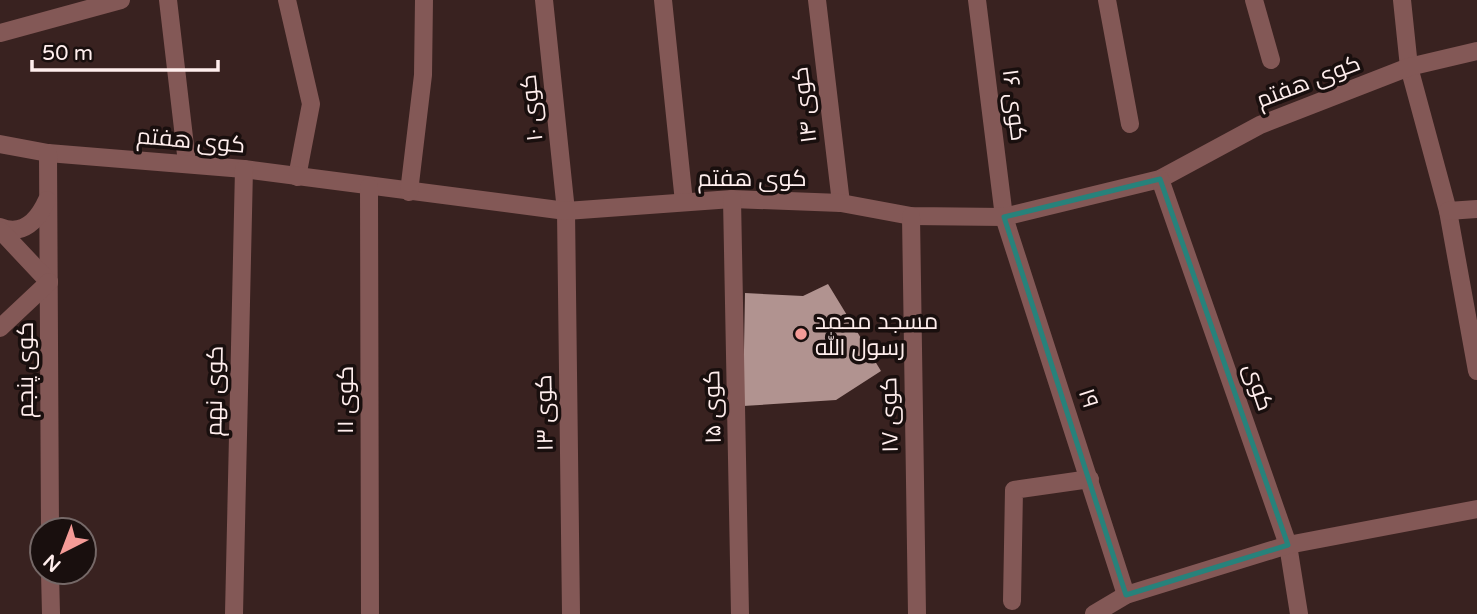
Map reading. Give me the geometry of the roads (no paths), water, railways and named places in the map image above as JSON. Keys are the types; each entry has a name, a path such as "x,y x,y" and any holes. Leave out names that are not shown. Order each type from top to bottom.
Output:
{"street":[{"path":"0,33 120,0"},
{"path":"168,0 187,163"},
{"path":"287,0 311,104 297,177"},
{"path":"409,192 423,75 424,0"},
{"name":"کوی ۱۰","path":"544,0 566,211"},
{"path":"663,0 684,202"},
{"name":"کوی ۱۴","path":"817,0 841,203"},
{"name":"کوی ۱۶","path":"977,0 1004,217"},
{"path":"1107,0 1130,124"},
{"path":"1254,0 1271,60"},
{"path":"1402,0 1409,67 1448,211 1477,370"},
{"name":"کوی هفتم","path":"0,144 48,153 244,169 566,211 732,199 841,203 911,216 1004,217 1160,179 1260,125 1409,67 1477,51"},
{"name":"کوی پنجم","path":"48,153 50,516"},
{"name":"کوی نهم","path":"234,614 244,169"},
{"name":"کوی","path":"1160,179 1288,545 1299,614"},
{"name":"کوی ۱۱","path":"369,187 370,614"},
{"name":"کوی ۱۵","path":"732,199 740,614"},
{"path":"0,228 10,231 27,227 40,216 47,201"},
{"path":"1448,211 1477,209"},
{"name":"کوی ۱۳","path":"566,211 571,614"},
{"name":"کوی ۱۷","path":"911,216 917,614"},
{"name":"۱۹","path":"1004,217 1126,596"},
{"path":"0,228 49,282 0,328"},
{"path":"1012,601 1014,489 1090,479"},
{"path":"1094,614 1126,596 1288,545 1477,509"},
{"path":"50,586 51,614"}],"place":[{"name":"مسجد محمد رسول الله","path":"801,334"}]}
